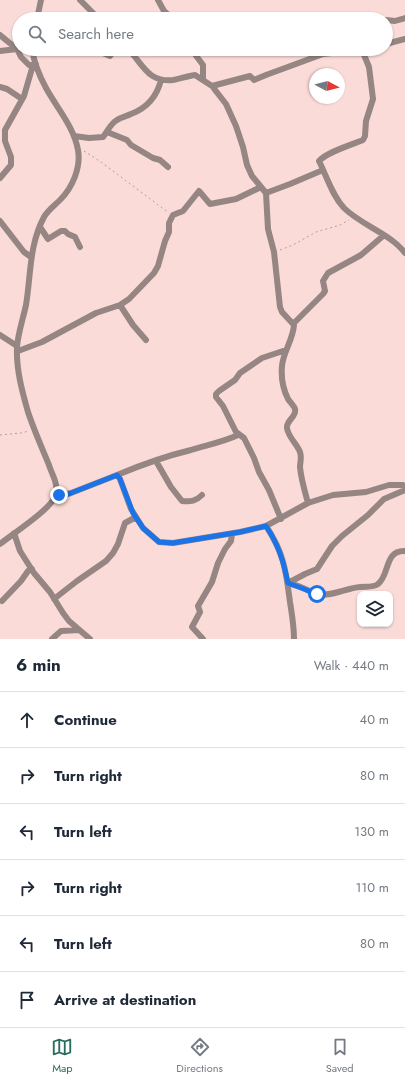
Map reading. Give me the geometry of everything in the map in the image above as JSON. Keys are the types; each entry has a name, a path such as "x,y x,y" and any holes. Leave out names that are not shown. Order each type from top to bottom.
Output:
{"street":[{"path":"38,12 41,0"},
{"path":"80,0 93,12"},
{"path":"158,0 165,12"},
{"path":"393,21 405,18"},
{"path":"0,35 12,44"},
{"path":"393,42 405,39"},
{"path":"0,51 12,49"},
{"path":"21,56 29,65 35,65"},
{"path":"0,544 32,520 53,500 56,493 55,480 28,413 20,379 18,349 26,304 31,257 40,227 48,211 61,199 73,181 77,172 78,150 74,136 46,88 35,65 33,56"},
{"path":"134,56 151,76 161,80 174,80 195,75 212,86 226,104 252,176 266,193 268,229 274,252 280,307 282,312 294,325 282,365 282,378 288,398 295,409 295,413 288,422 287,430 300,451 302,459 300,466 308,503"},
{"path":"197,56 203,65 204,80"},
{"path":"212,86 250,76 254,80 318,56"},
{"path":"366,56 373,99 366,122 365,136 363,140 320,160 320,162 338,200 343,207 355,217 401,248 405,253"},
{"path":"0,136 5,130 22,99 35,65"},
{"path":"74,136 103,137 111,124 145,107 156,93 161,80"},
{"path":"0,87 7,89 22,99"},
{"path":"0,178 11,165 11,157 5,141 5,130"},
{"path":"107,132 127,140 131,145 153,158 160,160 168,168"},
{"path":"266,193 323,170"},
{"path":"18,349 42,342 96,313 120,305 129,299 154,273 158,266 169,232 169,224 173,215 183,211 199,191 210,204 236,199 261,187"},
{"path":"0,221 24,252 31,257"},
{"path":"40,227 48,239 61,231 65,231 75,237 80,247"},
{"path":"293,324 323,294 325,291 323,280 328,273 361,255 383,236"},
{"path":"120,305 133,325 146,340"},
{"path":"0,335 18,349"},
{"path":"281,519 271,495 260,476 254,458 244,438 238,435 216,397 216,394 219,390 235,380 240,373 262,358 286,350"},
{"path":"56,493 63,496 156,461 238,435"},
{"path":"156,461 171,487 182,501 189,502 202,495"},
{"path":"117,475 120,479 131,509 143,528 162,543 173,543 232,534 266,526 308,503 333,495 366,492 389,485 403,485 405,489 384,499 368,515 342,536 332,546 317,569 288,583"},
{"path":"54,598 106,561 116,549 125,523 136,517"},
{"path":"266,526 280,551 288,583 294,639"},
{"path":"14,533 20,551 69,621 90,639"},
{"path":"203,639 192,627 200,612 198,606 212,582 218,563 231,540 232,534"},
{"path":"288,583 304,588 312,593 323,595 339,592 349,588 373,586 381,581 394,554 400,551 405,551"},
{"path":"2,601 21,581 28,571 32,569"},
{"path":"52,639 61,631 79,630"}],"path":[{"path":"78,150 82,150 101,162 173,215"},
{"path":"274,252 293,245 316,232 340,225 355,217"},
{"path":"0,436 21,433 34,428"}],"route":[{"path":"59,495 63,496 117,475 126,492 133,513 143,528 162,543 192,540 258,529 266,526 280,551 285,566 288,583 317,594"}]}
